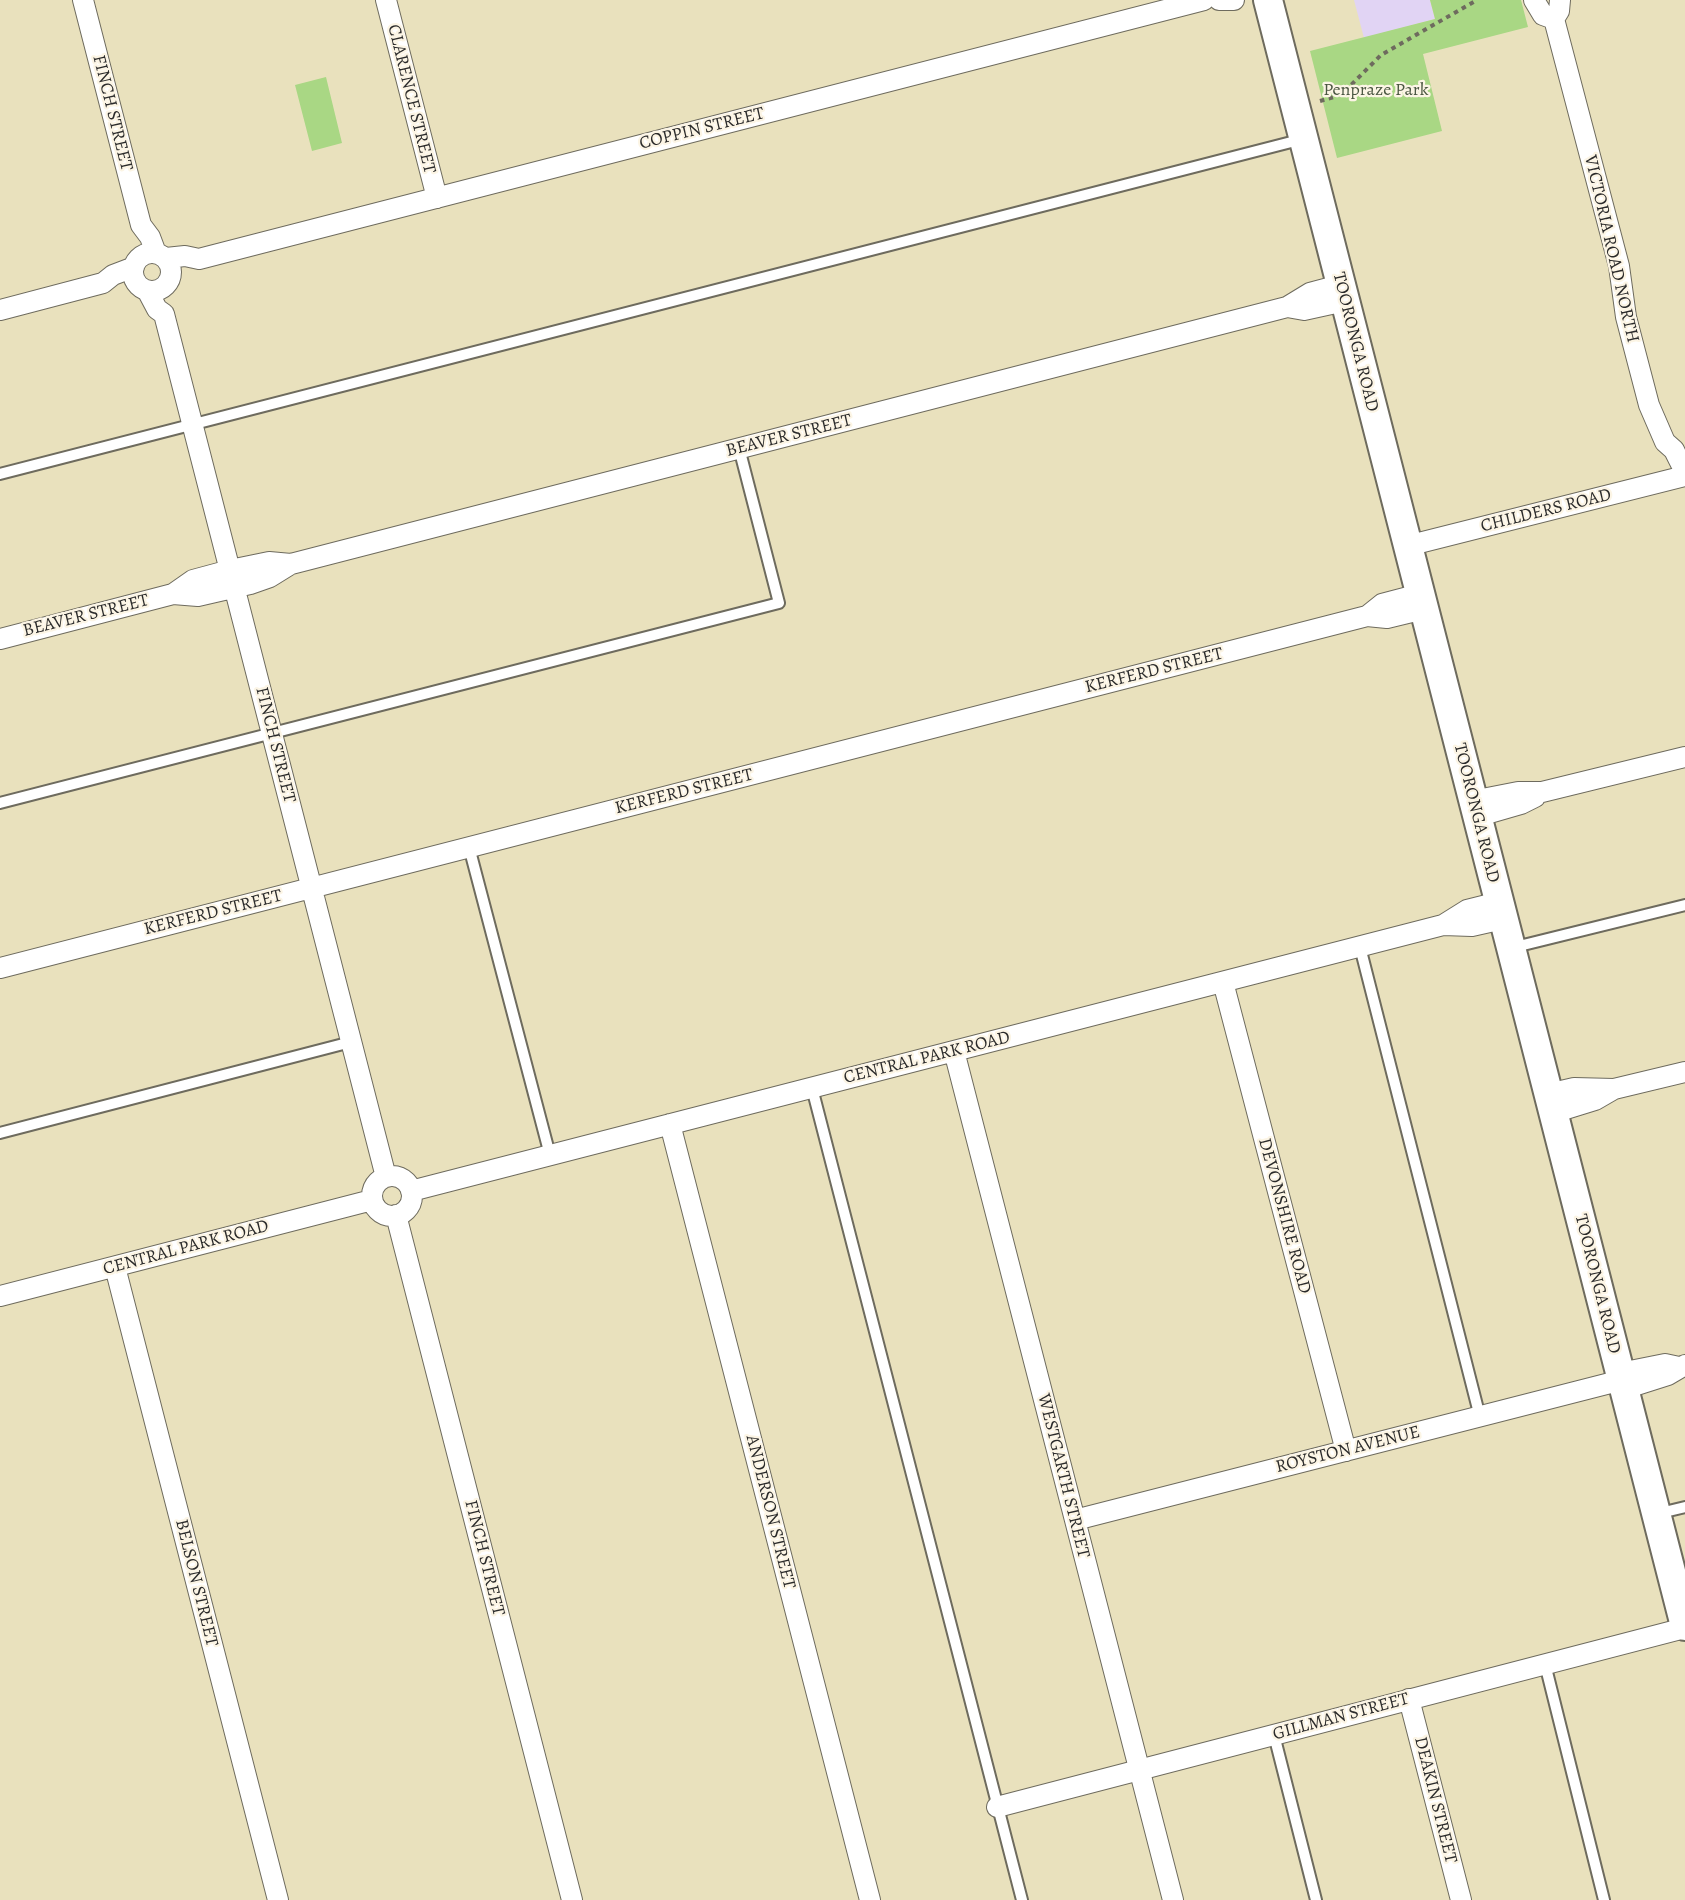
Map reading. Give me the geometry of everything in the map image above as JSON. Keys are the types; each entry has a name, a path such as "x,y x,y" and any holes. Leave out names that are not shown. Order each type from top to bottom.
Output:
{"main road":[{"name":"TOORONGA ROAD","path":"1268,0 1685,1627"}],"street":[{"name":"FINCH STREET","path":"83,0 141,225 150,237 157,309 164,314 386,1177"},
{"name":"CLARENCE STREET","path":"386,0 436,198"},
{"name":"COPPIN STREET","path":"0,310 103,283 113,275 152,272 185,256 200,259 1204,0"},
{"path":"1219,0 1234,0"},
{"path":"1534,0 1543,15 1554,19 1559,11 1560,0"},
{"name":"VICTORIA ROAD NORTH","path":"1554,19 1619,266 1626,317 1649,405 1665,442 1674,450 1685,474"},
{"name":"BEAVER STREET","path":"0,639 173,594 198,596 232,579 270,577 291,564 1287,307 1310,293 1343,293"},
{"name":"VICTORIA ROAD NORTH","path":"1663,481 1665,442"},
{"name":"CHILDERS ROAD","path":"1407,546 1685,474"},
{"name":"KERFERD STREET","path":"0,968 1367,616 1382,604 1422,602"},
{"path":"1474,809 1518,792 1542,792 1685,758"},
{"name":"CENTRAL PARK ROAD","path":"411,1191 1443,925 1467,910 1501,910"},
{"name":"DEVONSHIRE ROAD","path":"1223,982 1346,1451"},
{"name":"WESTGARTH STREET","path":"954,1051 1173,1900"},
{"path":"1551,1104 1574,1088 1614,1089 1685,1072"},
{"name":"ANDERSON STREET","path":"670,1124 870,1900"},
{"path":"386,1177 402,1179 411,1191 409,1206 396,1215 381,1213 372,1200 375,1185 386,1177"},
{"name":"CENTRAL PARK ROAD","path":"0,1296 372,1200"},
{"name":"FINCH STREET","path":"396,1215 572,1900"},
{"name":"BELSON STREET","path":"115,1266 278,1900"},
{"name":"ROYSTON AVENUE","path":"1075,1520 1622,1381 1665,1364 1682,1366"},
{"name":"GILLMAN STREET","path":"997,1807 1685,1627"},
{"name":"DEAKIN STREET","path":"1409,1700 1461,1900"}],"lane":[{"path":"0,474 1303,139"},
{"path":"0,803 779,603 739,448"},
{"path":"469,847 550,1155"},
{"path":"1510,948 1685,905"},
{"path":"1360,947 1480,1417"},
{"path":"0,1133 351,1042"},
{"path":"812,1088 1022,1900"},
{"path":"1656,1514 1685,1507"},
{"path":"1545,1664 1604,1900"},
{"path":"1274,1735 1316,1900"}],"path":[{"path":"1320,101 1334,97 1349,87 1382,56 1477,0"}],"shaded area":[{"path":"1354,0 1430,0 1435,19 1364,38"}],"green space":[{"name":"Penpraze Park","path":"1430,0 1521,0 1528,27 1423,54 1442,131 1337,158 1310,51 1435,19"},
{"path":"326,77 342,143 312,151 295,85"}]}
